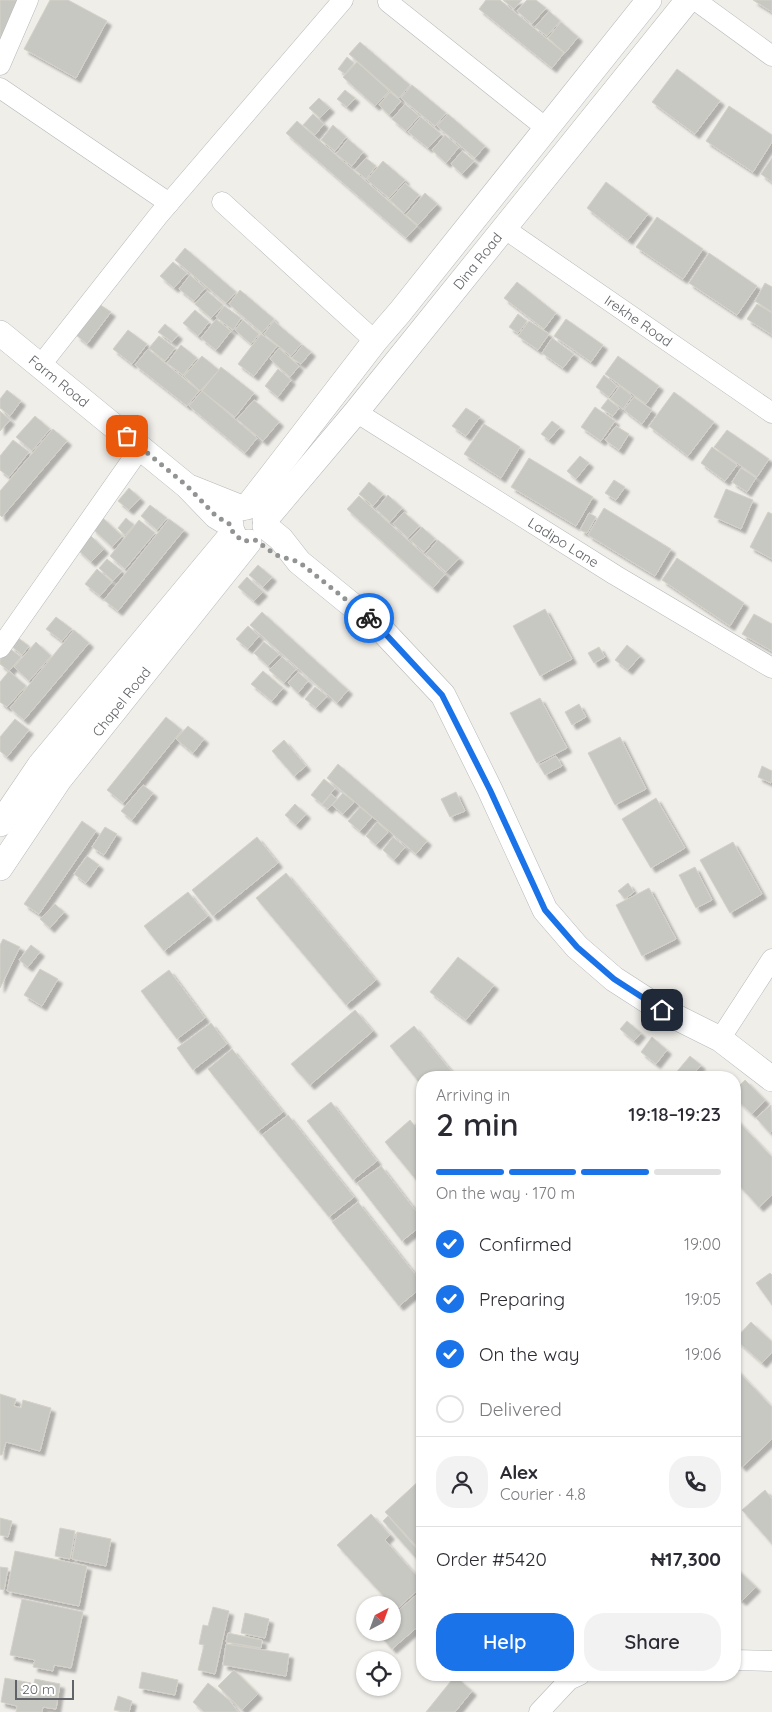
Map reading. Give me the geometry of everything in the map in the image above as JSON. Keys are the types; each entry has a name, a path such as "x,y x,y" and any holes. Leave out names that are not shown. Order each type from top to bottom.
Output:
{"street":[{"path":"0,65 28,0"},
{"path":"40,366 169,203 343,0"},
{"path":"649,0 375,341 248,525 281,540 299,562 380,628 442,695 490,790 545,910 577,947 622,984 662,1010 720,1039 772,1079"},
{"name":"Dina Road","path":"248,525 356,412 688,0"},
{"path":"695,0 772,56"},
{"path":"388,2 546,128"},
{"path":"0,88 169,203"},
{"path":"222,202 375,341"},
{"name":"Irekhe Road","path":"505,228 772,413"},
{"name":"Farm Road","path":"0,333 187,486 248,525"},
{"name":"Ladipo Lane","path":"356,412 615,575 772,668"},
{"path":"0,648 141,447"},
{"name":"Chapel Road","path":"0,824 40,765 248,525"},
{"name":"Chapel Road","path":"0,868 59,780 248,525"},
{"path":"720,1039 772,959"},
{"path":"741,1660 772,1661"},
{"path":"539,1712 568,1681"}],"building":[{"path":"0,0 24,0 0,47"},
{"path":"50,0 68,0 107,21 76,78 24,49"},
{"path":"486,0 500,0 564,53 552,68 479,9"},
{"path":"503,0 522,0 514,9"},
{"path":"527,0 536,0 546,8 532,24 517,11"},
{"path":"753,0 772,0 772,12"},
{"path":"549,11 560,21 547,36 535,27"},
{"path":"561,22 578,37 565,53 548,38"},
{"path":"360,42 410,85 399,98 349,54"},
{"path":"347,57 354,63 345,74 338,69"},
{"path":"357,62 389,91 375,106 343,77"},
{"path":"677,69 720,101 695,134 652,102"},
{"path":"412,85 446,113 435,126 401,98"},
{"path":"345,90 355,98 347,107 337,99"},
{"path":"390,92 401,101 389,115 379,105"},
{"path":"319,98 330,108 320,118 309,108"},
{"path":"405,104 419,116 406,131 392,119"},
{"path":"729,106 772,135 772,142 753,172 706,141"},
{"path":"313,114 324,124 315,135 303,125"},
{"path":"448,114 485,146 475,158 437,126"},
{"path":"421,117 441,134 428,148 408,132"},
{"path":"297,121 417,226 406,238 286,133"},
{"path":"333,125 346,137 335,151 321,140"},
{"path":"445,135 459,147 446,163 432,150"},
{"path":"348,139 363,152 352,166 336,154"},
{"path":"462,151 474,161 462,174 451,164"},
{"path":"366,158 376,166 366,179 355,170"},
{"path":"772,158 772,182 761,174"},
{"path":"383,161 405,180 389,198 367,180"},
{"path":"606,182 648,214 628,240 587,208"},
{"path":"405,183 419,195 404,213 390,200"},
{"path":"425,193 437,204 418,225 406,215"},
{"path":"657,217 703,249 683,279 636,247"},
{"path":"185,248 236,292 226,303 175,260"},
{"path":"709,253 757,286 737,315 689,283"},
{"path":"173,262 187,273 174,288 160,276"},
{"path":"190,275 205,288 194,301 179,289"},
{"path":"517,282 556,313 544,329 504,298"},
{"path":"765,283 772,287 772,312 755,301"},
{"path":"240,290 274,319 262,333 229,304"},
{"path":"207,291 223,305 211,318 195,304"},
{"path":"99,304 111,312 87,344 76,335"},
{"path":"757,304 772,313 772,335 747,319"},
{"path":"224,306 241,318 233,330 216,317"},
{"path":"195,310 209,322 198,336 183,323"},
{"path":"518,314 527,321 518,333 509,327"},
{"path":"216,319 231,331 216,350 201,338"},
{"path":"566,319 603,345 591,362 554,336"},
{"path":"243,320 259,334 251,344 235,330"},
{"path":"274,321 301,344 291,356 264,334"},
{"path":"529,321 549,334 538,350 518,336"},
{"path":"165,324 178,335 172,342 158,332"},
{"path":"128,330 147,344 132,364 113,349"},
{"path":"261,334 277,346 254,376 238,364"},
{"path":"159,336 175,348 165,361 149,348"},
{"path":"552,338 574,354 563,368 542,353"},
{"path":"181,345 197,358 183,375 167,363"},
{"path":"303,345 311,352 301,364 292,358"},
{"path":"279,348 299,366 290,377 270,359"},
{"path":"148,349 199,391 187,406 135,365"},
{"path":"202,356 219,370 200,391 184,376"},
{"path":"618,356 659,386 646,404 605,374"},
{"path":"221,367 254,393 235,417 202,391"},
{"path":"278,369 291,380 278,397 265,386"},
{"path":"604,375 617,386 609,397 596,387"},
{"path":"620,386 632,396 623,409 610,399"},
{"path":"7,390 21,401 10,416 0,408 0,399"},
{"path":"202,391 257,438 245,453 189,406"},
{"path":"674,392 714,422 688,456 649,426"},
{"path":"634,397 652,410 642,424 624,410"},
{"path":"608,399 619,408 613,416 601,408"},
{"path":"254,400 279,422 263,441 237,419"},
{"path":"595,407 615,421 601,441 581,427"},
{"path":"466,408 480,417 466,436 452,426"},
{"path":"0,411 10,420 0,431"},
{"path":"35,416 50,429 32,451 16,437"},
{"path":"552,421 560,427 549,440 541,434"},
{"path":"484,424 520,447 501,478 464,454"},
{"path":"616,426 629,434 619,450 605,440"},
{"path":"53,429 67,441 2,517 0,515 0,491"},
{"path":"727,430 769,459 757,477 714,447"},
{"path":"13,440 29,452 9,477 0,470 0,456"},
{"path":"712,447 737,465 725,481 701,463"},
{"path":"580,456 589,463 576,479 567,471"},
{"path":"529,458 593,497 576,526 511,487"},
{"path":"741,468 756,478 747,492 732,482"},
{"path":"614,480 625,487 616,500 605,493"},
{"path":"369,482 383,494 373,506 359,494"},
{"path":"129,488 140,498 129,510 118,501"},
{"path":"726,489 753,500 741,529 714,517"},
{"path":"388,495 402,508 390,522 376,509"},
{"path":"359,496 445,574 433,588 347,509"},
{"path":"150,505 167,518 157,530 141,516"},
{"path":"604,508 671,549 655,576 588,535"},
{"path":"404,512 419,526 408,538 393,524"},
{"path":"768,512 772,514 772,559 750,547"},
{"path":"589,513 596,517 587,533 580,530"},
{"path":"102,517 122,536 112,547 92,528"},
{"path":"126,518 134,525 125,535 118,528"},
{"path":"169,519 184,530 118,611 104,600"},
{"path":"139,520 155,533 125,569 110,556"},
{"path":"422,527 435,539 424,552 410,540"},
{"path":"90,535 104,549 91,562 77,549"},
{"path":"438,540 459,558 446,572 426,554"},
{"path":"677,558 744,603 730,626 662,580"},
{"path":"107,559 122,571 113,581 99,568"},
{"path":"258,565 272,577 263,587 249,575"},
{"path":"97,569 112,582 100,596 85,584"},
{"path":"247,577 263,592 254,601 238,587"},
{"path":"545,609 572,659 540,676 513,626"},
{"path":"262,612 348,690 337,703 250,625"},
{"path":"754,614 772,624 772,651 742,634"},
{"path":"56,617 72,629 62,641 46,629"},
{"path":"248,626 259,636 248,649 236,639"},
{"path":"74,630 89,643 24,720 10,708"},
{"path":"17,637 29,646 22,655 10,645"},
{"path":"36,642 51,656 29,681 14,667"},
{"path":"264,642 279,654 268,666 254,653"},
{"path":"627,645 640,656 628,670 615,660"},
{"path":"599,647 605,657 594,663 588,653"},
{"path":"9,648 21,657 9,671 0,664 0,660"},
{"path":"282,657 296,669 284,683 269,670"},
{"path":"9,671 26,686 7,707 0,702 0,682"},
{"path":"263,671 283,688 272,701 251,684"},
{"path":"298,672 308,681 298,693 288,683"},
{"path":"315,687 327,696 316,708 305,699"},
{"path":"540,698 567,748 537,763 510,713"},
{"path":"579,704 586,717 572,725 565,712"},
{"path":"166,717 182,730 123,803 107,790"},
{"path":"15,719 29,730 7,757 0,751 0,737"},
{"path":"188,726 204,739 193,753 176,739"},
{"path":"620,737 646,789 615,805 588,753"},
{"path":"284,740 306,766 294,776 272,751"},
{"path":"556,756 562,766 545,775 539,765"},
{"path":"338,764 427,841 416,854 327,778"},
{"path":"762,766 772,771 771,783 758,777"},
{"path":"324,779 335,788 322,804 311,795"},
{"path":"143,785 153,793 132,820 121,811"},
{"path":"456,792 465,811 450,817 441,799"},
{"path":"343,793 354,802 343,814 332,805"},
{"path":"331,794 337,799 328,809 322,805"},
{"path":"656,798 685,848 651,868 622,819"},
{"path":"295,804 306,814 296,825 285,815"},
{"path":"360,807 372,817 360,831 348,821"},
{"path":"82,821 96,831 39,914 24,904"},
{"path":"377,822 388,832 376,845 366,836"},
{"path":"105,827 117,834 104,855 92,847"},
{"path":"257,837 278,863 213,916 192,890"},
{"path":"393,837 405,847 394,860 383,850"},
{"path":"733,842 762,894 730,913 700,860"},
{"path":"87,856 99,865 86,883 74,874"},
{"path":"695,867 712,900 696,908 679,875"},
{"path":"286,873 376,980 346,1005 256,898"},
{"path":"628,883 634,892 625,899 618,891"},
{"path":"649,888 676,939 642,956 616,905"},
{"path":"188,892 208,916 164,951 144,926"},
{"path":"55,904 64,912 50,928 40,919"},
{"path":"3,939 20,947 0,988 0,945"},
{"path":"31,945 40,952 28,967 19,960"},
{"path":"458,957 494,985 466,1020 430,992"},
{"path":"40,969 58,979 42,1006 24,995"},
{"path":"169,970 205,1018 177,1039 141,991"},
{"path":"355,1010 373,1031 310,1085 291,1064"},
{"path":"627,1021 641,1033 634,1041 620,1029"},
{"path":"211,1023 227,1044 193,1070 177,1048"},
{"path":"414,1026 451,1071 416,1071 416,1078 390,1046"},
{"path":"652,1037 667,1050 656,1064 641,1052"},
{"path":"232,1049 283,1112 258,1131 208,1069"},
{"path":"690,1056 701,1065 696,1071 677,1071"},
{"path":"745,1080 765,1100 752,1114 741,1104 741,1084"},
{"path":"331,1102 377,1161 353,1180 307,1121"},
{"path":"771,1105 772,1131 770,1133 756,1118"},
{"path":"288,1115 354,1197 329,1217 262,1135"},
{"path":"410,1120 416,1128 416,1180 385,1142"},
{"path":"741,1124 772,1157 772,1195 759,1207 741,1188"},
{"path":"381,1166 416,1211 416,1230 402,1241 357,1183"},
{"path":"358,1202 416,1275 416,1292 399,1306 332,1222"},
{"path":"770,1273 772,1275 772,1305 756,1283"},
{"path":"751,1322 772,1342 772,1352 762,1363 741,1344 741,1333"},
{"path":"741,1374 772,1407 772,1439 742,1467"},
{"path":"0,1394 16,1399 14,1406 21,1408 23,1400 51,1408 40,1451 6,1442 2,1455 0,1455"},
{"path":"416,1484 416,1546 385,1512"},
{"path":"765,1490 772,1499 772,1544 742,1510"},
{"path":"371,1514 390,1535 385,1540 416,1575 416,1592 401,1605 401,1596 383,1596 337,1545"},
{"path":"388,1516 416,1548 416,1558 383,1521"},
{"path":"0,1518 12,1521 8,1537 0,1535"},
{"path":"60,1528 75,1531 70,1559 55,1556"},
{"path":"77,1532 111,1539 106,1566 72,1559"},
{"path":"15,1551 87,1566 79,1606 7,1591"},
{"path":"0,1567 8,1568 4,1590 0,1589"},
{"path":"741,1573 756,1587 741,1600"},
{"path":"416,1595 416,1628 392,1649 385,1641 401,1641 401,1608"},
{"path":"22,1599 83,1612 71,1668 54,1665 53,1671 33,1667 35,1660 10,1655"},
{"path":"213,1607 229,1611 215,1674 198,1670 204,1645 199,1644 203,1625 208,1626"},
{"path":"245,1613 269,1619 265,1638 241,1633"},
{"path":"228,1633 262,1640 261,1648 226,1642"},
{"path":"226,1644 289,1654 286,1676 223,1665"},
{"path":"234,1670 258,1694 242,1710 218,1686"},
{"path":"142,1672 178,1680 175,1695 139,1688"},
{"path":"5,1678 31,1683 29,1694 38,1696 39,1694 32,1692 35,1679 60,1684 56,1709 43,1707 42,1712 16,1712 17,1706 1,1702"},
{"path":"451,1681 461,1681 472,1691 455,1712 426,1712"},
{"path":"208,1683 229,1700 238,1712 204,1712 193,1702"},
{"path":"118,1696 132,1701 129,1712 114,1710"}],"way so far":[{"path":"127,436 187,486 216,516 231,525 233,533 237,538 249,542 255,540 276,555 299,562 369,618"}],"route":[{"path":"369,618 442,695 490,790 545,910 577,947 614,979 662,1010"}]}
